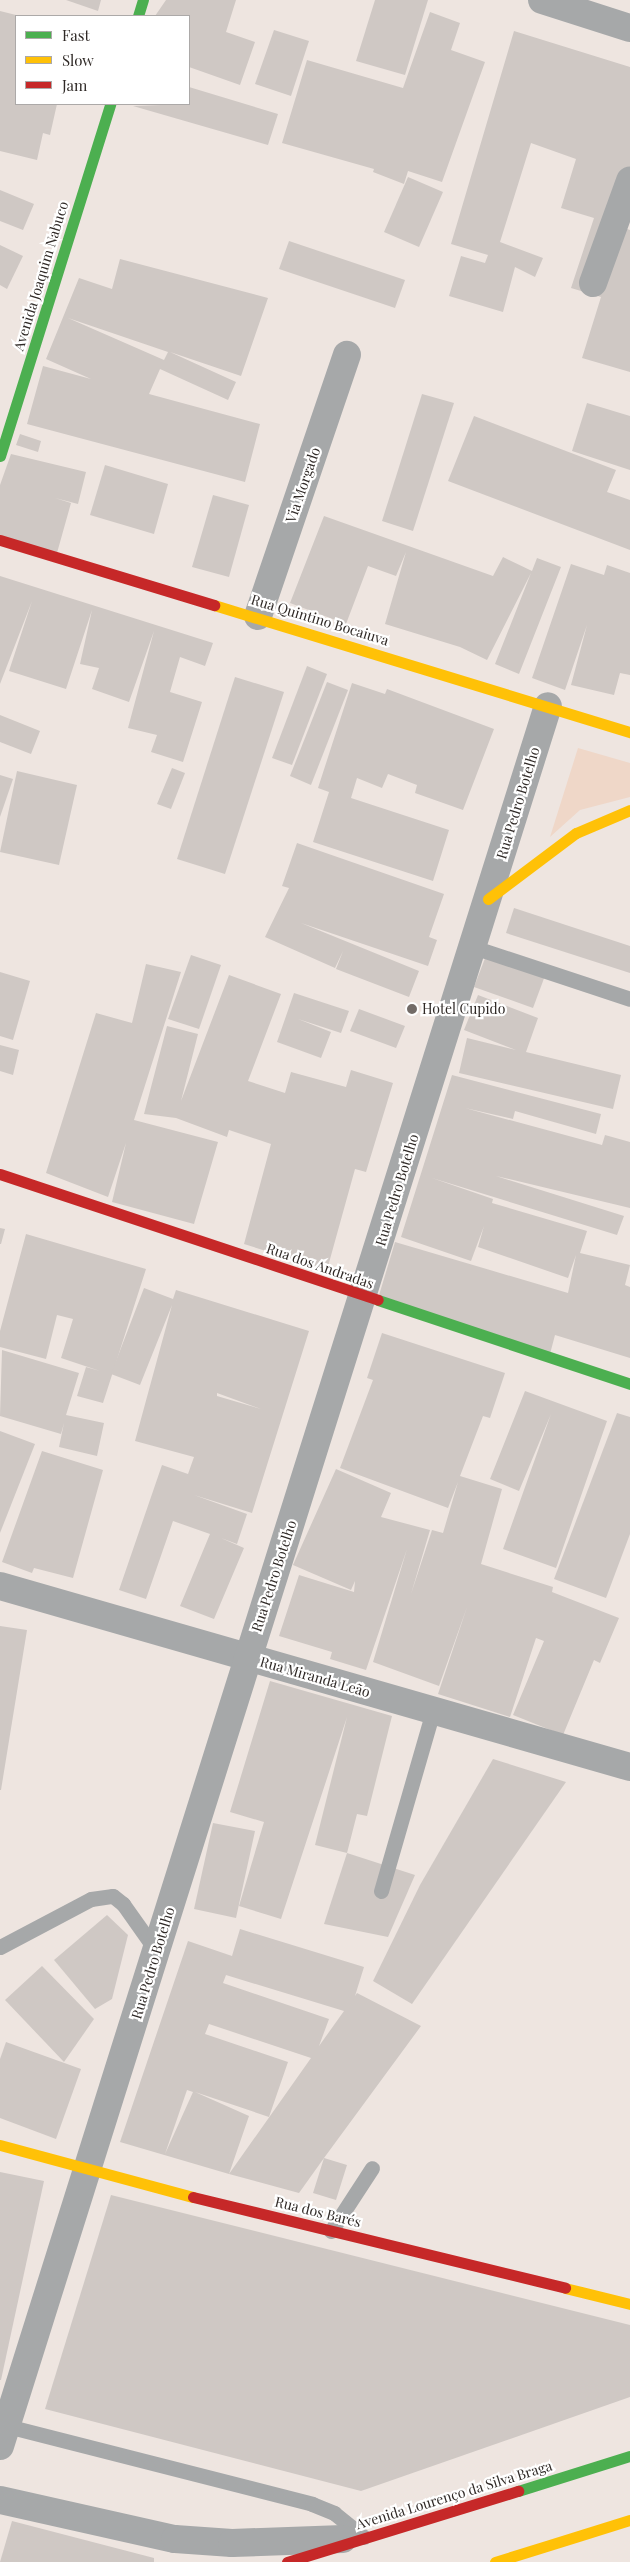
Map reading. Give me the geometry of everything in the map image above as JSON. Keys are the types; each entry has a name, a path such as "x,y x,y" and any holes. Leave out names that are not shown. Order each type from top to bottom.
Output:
{"street":[{"path":"138,15 143,0"},
{"path":"542,0 630,28"},
{"name":"Avenida Joaquim Nabuco","path":"0,456 110,105"},
{"path":"593,283 630,181"},
{"name":"Via Morgado","path":"258,616 348,355"},
{"name":"Rua Quintino Bocaiuva","path":"0,540 258,616 630,732"},
{"name":"Rua Pedro Botelho","path":"3,2436 89,2172 248,1658 364,1296 548,706"},
{"path":"488,899 576,833 630,810"},
{"name":"Rua dos Andradas","path":"0,1174 630,1384"},
{"name":"Rua Miranda Leão","path":"0,1586 630,1768"},
{"name":"Rua dos Barés","path":"0,2145 89,2172 630,2304"},
{"name":"Avenida Lourenço da Silva Braga","path":"287,2562 630,2456"},
{"path":"0,2500 175,2539 290,2543 364,2537"},
{"path":"495,2562 630,2520"}],"lane":[{"path":"473,947 630,999"},
{"path":"380,1891 433,1711"},
{"path":"0,1947 91,1899 113,1896 123,1904 156,1952"},
{"path":"332,2231 372,2168"},
{"path":"3,2436 312,2504 334,2513 364,2537"}],"shaded area":[{"path":"578,748 630,763 630,797 580,810 550,837"}],"building":[{"path":"66,0 101,0 98,11"},
{"path":"166,0 236,0 226,32 255,42 240,85 190,67 190,15 156,15"},
{"path":"375,0 428,0 405,75 356,61"},
{"path":"0,11 16,15 15,105 57,105 50,135 43,133 37,160 0,151"},
{"path":"430,12 460,23 451,50 485,62 442,182 408,171 404,184 373,172 374,169 282,143 307,60 403,88"},
{"path":"274,30 309,41 291,96 255,84"},
{"path":"514,31 630,67 630,171 613,224 630,230 630,372 582,358 601,297 571,288 594,218 561,208 576,159 531,143 500,242 543,258 535,277 515,267 503,312 449,296 461,256 485,263 488,255 451,244"},
{"path":"190,87 278,114 268,145 133,106 190,105"},
{"path":"408,177 443,192 419,247 384,232"},
{"path":"0,190 34,204 23,230 0,221"},
{"path":"289,241 405,280 395,308 279,269"},
{"path":"0,245 23,256 7,289 0,285"},
{"path":"120,259 268,298 241,376 170,352 236,382 228,400 160,369 149,394 260,424 245,482 27,424 43,366 91,379 46,359 79,278 112,289","holes":["68,318 168,352 164,360"]},
{"path":"422,394 454,403 413,531 382,521"},
{"path":"587,403 630,416 630,470 572,451"},
{"path":"474,416 616,470 607,492 630,500 630,550 448,481"},
{"path":"20,434 41,441 38,452 16,445"},
{"path":"11,454 86,472 78,504 55,498 71,503 57,553 0,539 0,485"},
{"path":"105,465 168,484 154,534 90,515"},
{"path":"213,495 249,505 229,577 192,567"},
{"path":"324,516 493,576 503,557 532,571 537,558 561,567 519,674 495,664 531,573 487,660 460,647 385,624 406,552 396,576 368,566 346,624 290,603"},
{"path":"571,564 604,575 607,565 630,573 630,675 620,673 614,695 571,685 587,625 565,690 532,678"},
{"path":"0,576 213,643 205,666 180,657 170,692 202,702 183,762 151,752 157,735 128,728 154,631 129,702 92,689 99,668 80,664 92,610 66,689 9,671 32,601 0,684"},
{"path":"307,666 327,674 292,765 272,758"},
{"path":"235,677 284,692 225,874 177,859"},
{"path":"327,682 348,690 311,785 290,776"},
{"path":"352,683 385,694 387,689 494,729 463,810 415,793 417,785 388,774 382,788 357,778 351,798 449,830 433,881 313,842 329,792 318,788"},
{"path":"0,715 40,731 31,754 0,742"},
{"path":"172,768 185,773 171,809 157,804"},
{"path":"17,771 77,785 59,865 0,852"},
{"path":"0,775 13,779 0,817"},
{"path":"297,843 444,894 429,937 437,940 428,966 301,923 419,971 409,997 336,969 343,951 335,968 265,937 289,888 282,886"},
{"path":"514,908 630,946 630,973 506,933"},
{"path":"487,953 546,973 533,1008 474,987"},
{"path":"191,955 221,965 199,1029 168,1019"},
{"path":"146,964 181,972 134,1120 218,1142 194,1224 112,1202 126,1143 108,1197 46,1173 96,1013 132,1023"},
{"path":"0,972 30,981 13,1040 0,1036"},
{"path":"229,975 281,994 248,1081 285,1093 291,1072 346,1087 351,1070 393,1083 366,1172 355,1169 327,1270 244,1244 271,1144 229,1130 227,1137 176,1118 144,1114 167,1026 198,1034 181,1101"},
{"path":"294,993 349,1011 341,1033 298,1019 331,1032 321,1058 277,1042"},
{"path":"478,995 538,1018 526,1052 621,1075 613,1109 459,1073 467,1038 516,1050 464,1030"},
{"path":"359,1009 405,1026 396,1048 350,1031"},
{"path":"0,1045 19,1050 13,1075 0,1071"},
{"path":"452,1075 601,1114 596,1134 515,1111 513,1119 465,1108 602,1145 605,1135 630,1142 630,1208 496,1176 624,1216 617,1235 432,1178 493,1199 492,1203 587,1231 580,1253 630,1265 625,1285 630,1287 630,1358 555,1335 550,1354 377,1302 395,1242 568,1293 576,1255 568,1278 478,1247 484,1226 471,1261 401,1237"},
{"path":"0,1228 5,1229 1,1244 0,1244"},
{"path":"26,1234 146,1269 103,1403 77,1396 86,1367 100,1371 61,1358 73,1319 57,1315 46,1359 0,1347 0,1331"},
{"path":"144,1288 173,1299 176,1290 309,1331 252,1513 194,1495 247,1514 237,1544 221,1538 244,1548 214,1619 180,1606 210,1534 173,1521 146,1599 119,1590 162,1465 188,1474 194,1457 135,1441 172,1305 140,1385 111,1374","holes":["217,1393 261,1409 217,1396"]},
{"path":"382,1333 505,1373 490,1418 483,1416 460,1476 502,1489 481,1564 553,1587 552,1592 619,1618 600,1663 594,1660 563,1735 513,1715 544,1641 536,1638 510,1717 438,1694 467,1607 439,1686 373,1662 407,1549 366,1670 330,1659 332,1652 279,1636 299,1575 354,1592 355,1581 351,1590 293,1565 336,1469 391,1493 381,1517 430,1530 411,1594 432,1530 443,1533 458,1482 448,1508 340,1468 373,1380 367,1378"},
{"path":"2,1350 79,1373 66,1415 104,1423 97,1456 59,1447 64,1423 61,1434 0,1416"},
{"path":"525,1391 607,1421 556,1568 503,1549 551,1414 519,1491 490,1479"},
{"path":"617,1413 630,1417 630,1534 606,1598 554,1579"},
{"path":"0,1431 35,1444 0,1533"},
{"path":"42,1451 103,1470 73,1578 34,1568 32,1573 2,1562"},
{"path":"0,1626 27,1630 1,1790 0,1790"},
{"path":"270,1681 392,1716 367,1816 357,1814 347,1853 315,1845 347,1717 281,1919 239,1906 264,1822 230,1812"},
{"path":"493,1759 566,1782 412,2004 373,1981 420,1885"},
{"path":"213,1823 255,1831 236,1918 194,1909"},
{"path":"347,1853 415,1875 388,1937 324,1924"},
{"path":"107,1915 128,1935 112,1999 95,2009 54,1960"},
{"path":"240,1929 364,1967 355,1996 357,1993 421,2026 299,2193 229,2174 120,2142 188,1941 232,1956","holes":["226,1975 344,2011 319,2046 329,2019 223,1983","209,2024 311,2058 229,2174 249,2116 195,2092 269,2117 288,2062 205,2034","187,2090 193,2092 165,2154"]},
{"path":"42,1966 94,2019 64,2062 5,2000"},
{"path":"6,2042 81,2069 56,2139 0,2118 0,2059"},
{"path":"324,2158 347,2165 336,2200 313,2193"},
{"path":"0,2172 44,2181 1,2380 0,2380"},
{"path":"111,2195 630,2325 630,2397 361,2491 45,2409"},
{"path":"12,2521 154,2558 154,2562 0,2562"}],"traffic: fast":[{"path":"138,15 143,0"},
{"path":"0,456 110,105"},
{"path":"378,1300 630,1384"},
{"path":"518,2491 630,2456"}],"traffic: slow":[{"path":"214,605 630,732"},
{"path":"488,899 576,833 630,810"},
{"path":"0,2145 193,2197"},
{"path":"565,2288 630,2304"},
{"path":"495,2562 630,2520"}],"traffic: jam":[{"path":"0,540 214,605"},
{"path":"0,1174 378,1300"},
{"path":"193,2197 565,2288"},
{"path":"287,2562 518,2491"}],"place":[{"name":"Hotel Cupido","path":"412,1009"}]}
